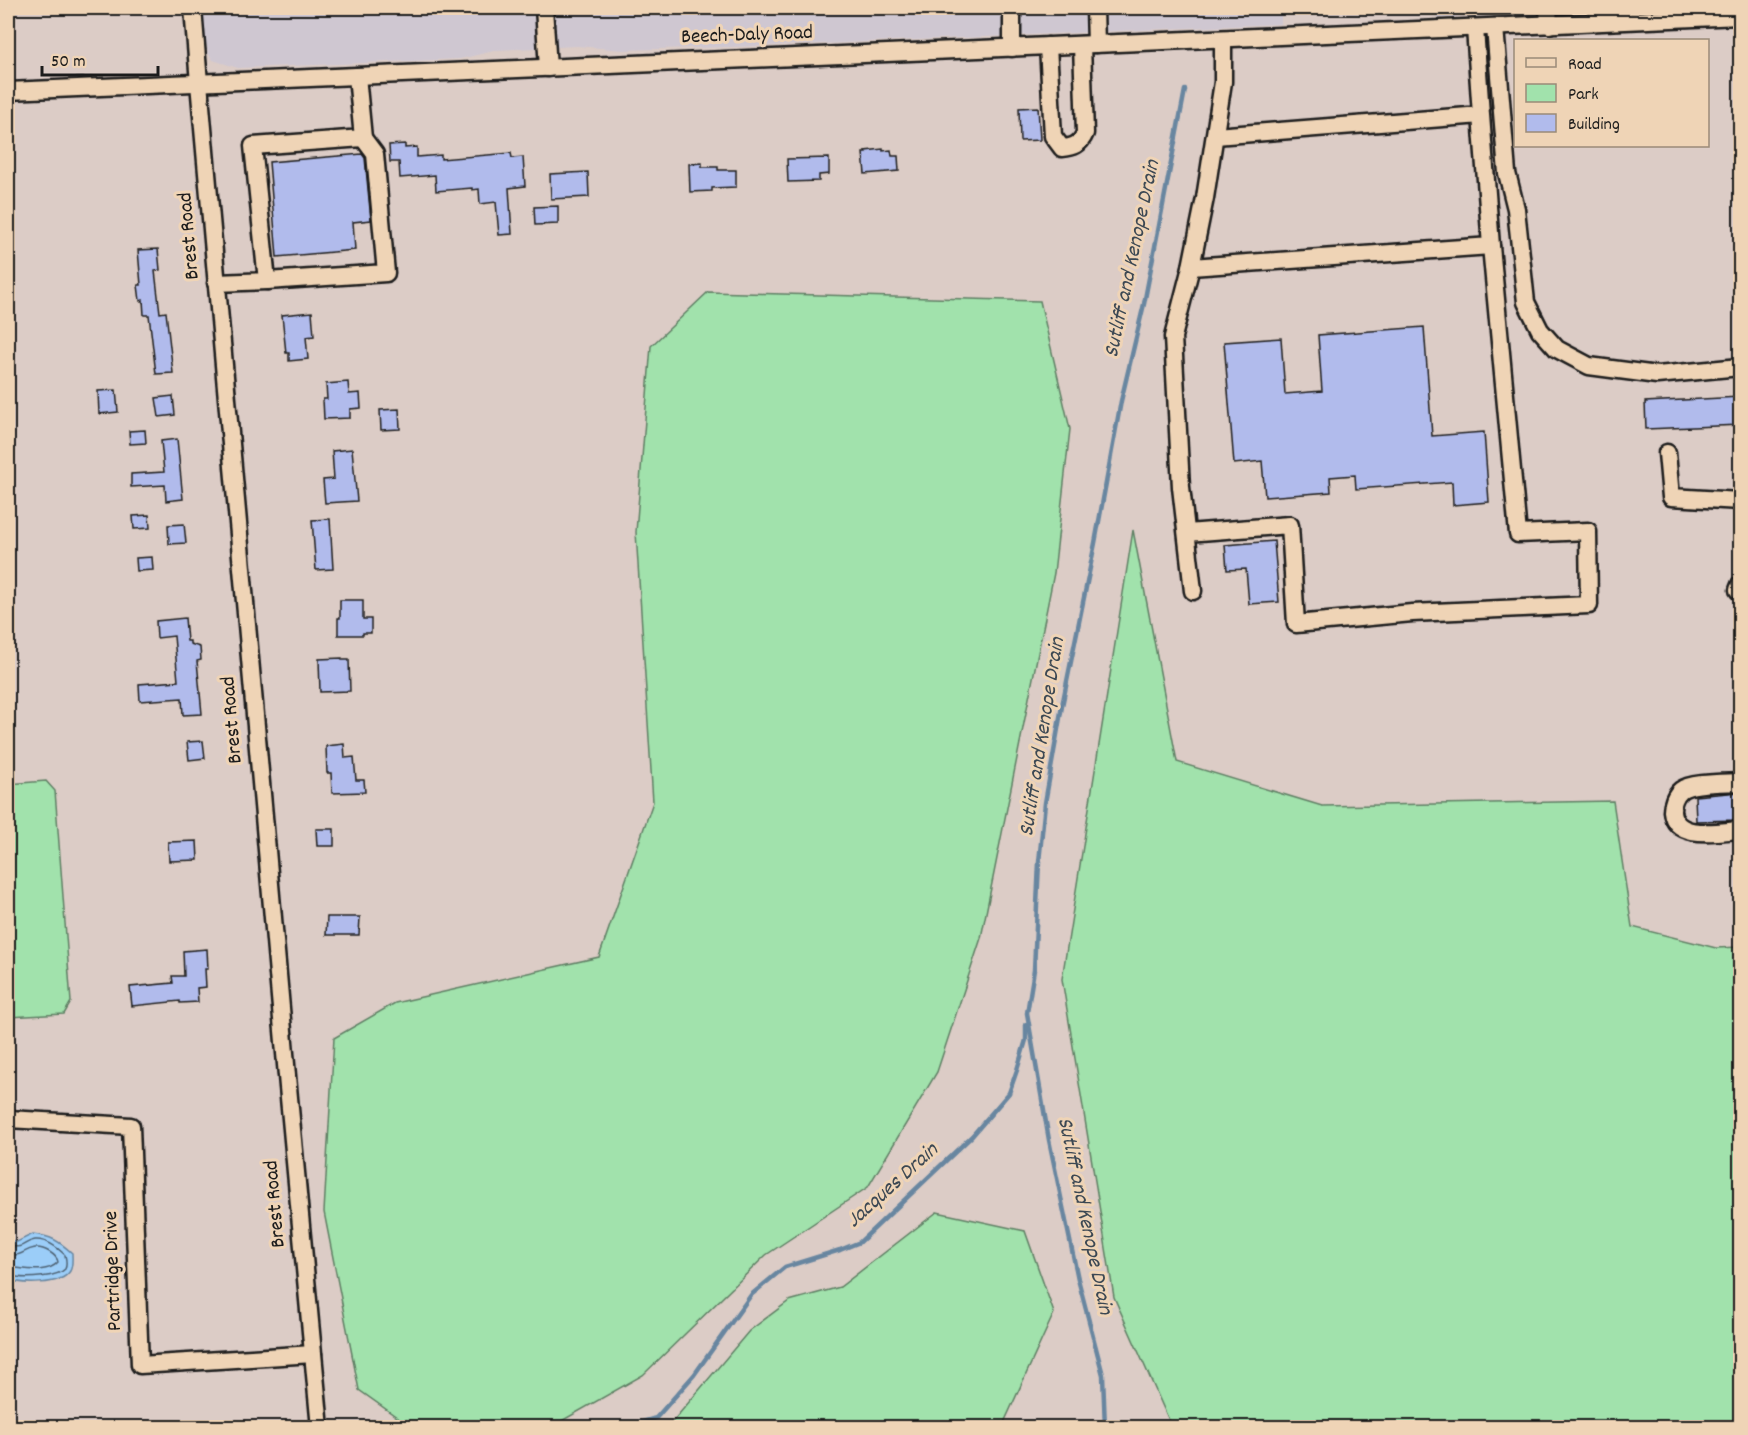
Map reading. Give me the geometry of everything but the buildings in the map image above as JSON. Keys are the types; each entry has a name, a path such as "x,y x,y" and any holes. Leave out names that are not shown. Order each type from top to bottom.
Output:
{"street":[{"name":"Brest Road","path":"193,8 320,1428"},
{"path":"544,8 548,68"},
{"path":"1011,8 1012,48"},
{"path":"1048,46 1053,136 1062,148 1072,147 1082,141 1085,134 1089,44 1095,8"},
{"path":"1548,8 1549,25"},
{"name":"Beech-Daly Road","path":"8,91 1740,16"},
{"path":"1495,27 1507,173 1516,209 1526,302 1540,330 1557,349 1589,366 1657,375 1740,367"},
{"path":"1186,533 1290,525 1296,624 1412,613 1588,605 1588,531 1518,534 1491,246 1475,28"},
{"path":"1193,591 1181,487 1173,337 1191,267 1205,198 1223,82 1223,39"},
{"path":"216,283 386,273 375,154 363,138 357,76"},
{"path":"1215,136 1481,115"},
{"path":"267,281 253,146 363,138"},
{"path":"1191,267 1491,246"},
{"path":"1667,453 1671,497 1740,501"},
{"path":"1740,782 1691,786 1681,790 1674,799 1672,810 1675,821 1682,829 1692,832 1740,830"},
{"name":"Partridge Drive","path":"8,1119 131,1126 140,1365 313,1354"}],"shaded area":[{"path":"202,8 1281,8 1281,24 799,45 623,50 577,46 498,50 460,59 238,68 213,60 208,53"},
{"path":"1436,8 1554,8 1466,11 1456,17 1437,18"}],"green space":[{"path":"708,292 1040,301 1070,429 1054,573 981,938 937,1072 868,1187 766,1255 643,1375 551,1427 411,1427 359,1390 324,1212 334,1038 395,1003 599,957 653,802 636,532 651,346"},
{"path":"1133,530 1177,762 1322,806 1613,801 1632,927 1716,948 1740,947 1740,1427 1172,1427 1114,1297 1062,979"},
{"path":"46,781 55,791 71,1002 64,1014 8,1017 8,784"},
{"path":"937,1212 1025,1231 1054,1313 1002,1427 668,1427 749,1331 789,1301 840,1287"}],"water":[{"path":"33,1234 54,1240 72,1253 72,1267 65,1276 40,1283 8,1279 8,1242 10,1240 17,1242"}],"waterway":[{"name":"Sutliff and Kenope Drain","path":"1105,1428 1103,1375 1078,1279 1049,1140 1027,1013 1034,970 1039,862 1045,803 1121,401 1144,304 1185,90"},
{"name":"Jacques Drain","path":"623,1428 656,1418 694,1375 751,1295 785,1267 860,1242 972,1136 1009,1093 1026,1040 1026,1025"}]}
